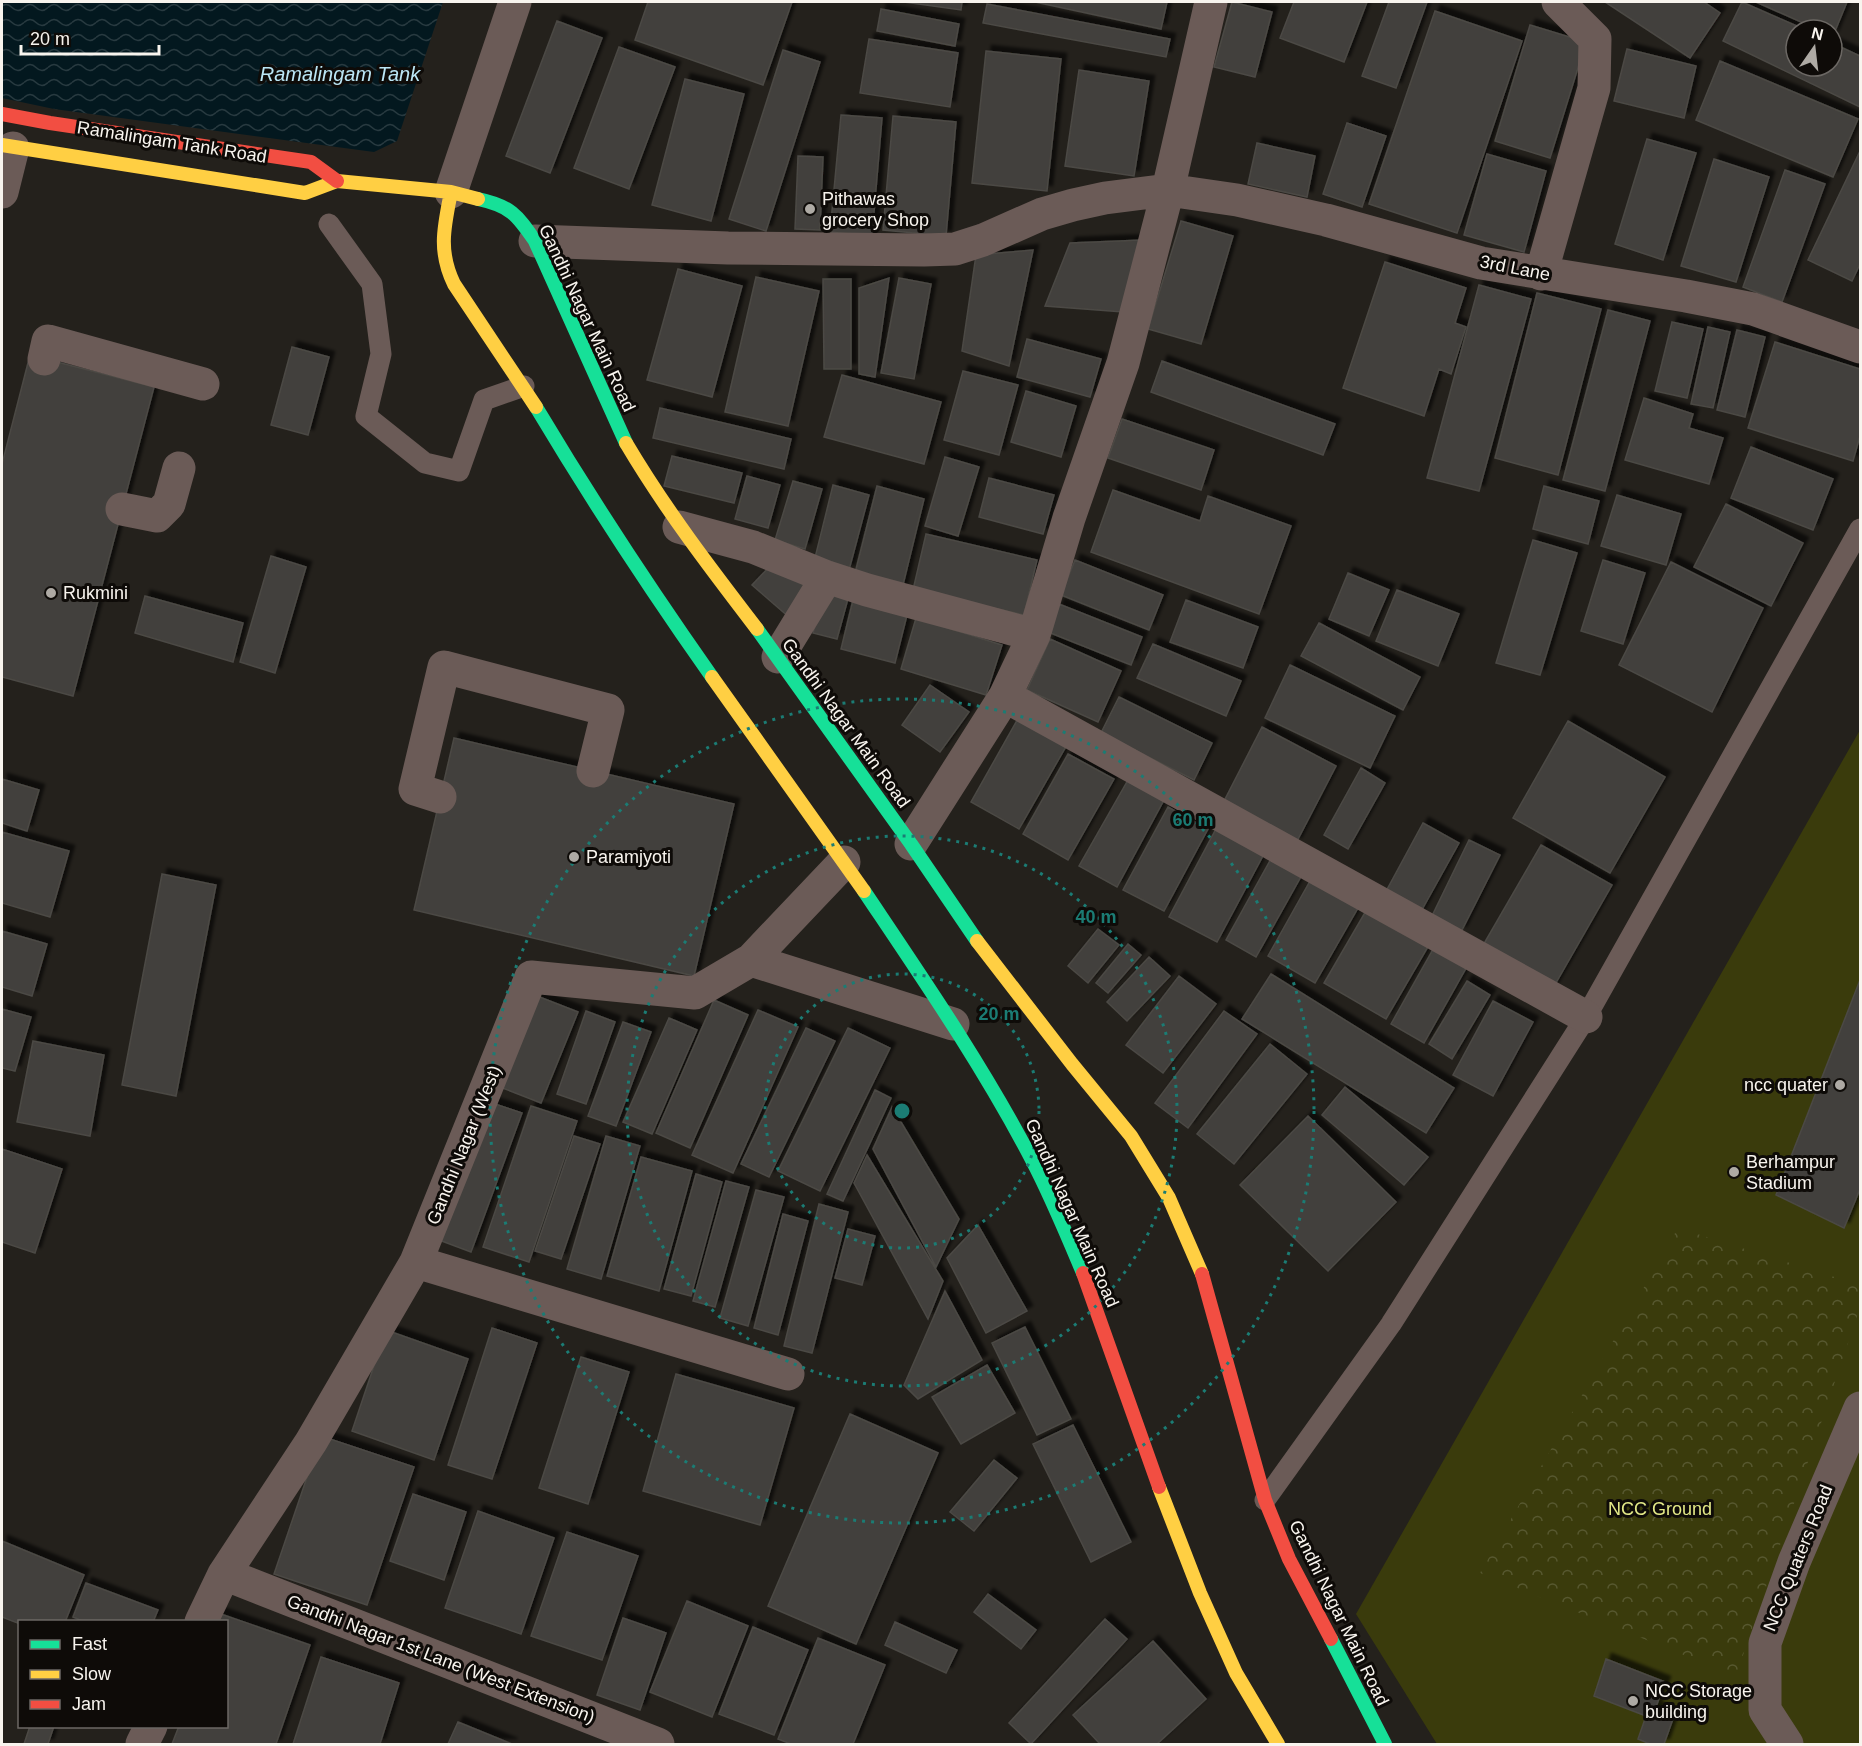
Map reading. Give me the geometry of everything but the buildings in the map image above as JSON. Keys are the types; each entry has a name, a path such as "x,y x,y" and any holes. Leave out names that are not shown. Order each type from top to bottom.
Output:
{"street":[{"path":"452,192 515,2"},
{"path":"911,844 1005,696 1034,635 1069,518 1123,363 1168,190 1211,2"},
{"path":"1541,274 1594,88 1594,39 1558,2"},
{"name":"Ramalingam Tank Road","path":"2,114 14,135 305,193 337,181 452,192"},
{"path":"2,192 14,135"},
{"name":"Ramalingam Tank Road","path":"14,135 311,162 337,181"},
{"name":"3rd Lane","path":"535,241 728,248 955,249 983,240 1042,214 1073,205 1105,198 1168,190 1237,200 1326,220 1481,263 1753,309 1860,347"},
{"name":"Gandhi Nagar Main Road","path":"1278,1744 1236,1673 1200,1593 1174,1528 1083,1272 1033,1161 953,1024 844,862 658,600 581,482 524,386 467,305 445,269 441,244 452,192 493,202 517,215 535,241 625,441 679,527 778,657 911,844 978,943 1131,1136 1169,1198 1202,1275 1265,1500 1294,1570 1385,1744"},
{"path":"44,358 48,341 202,384"},
{"path":"122,509 157,516 169,504 178,468"},
{"path":"679,527 753,547 827,577 878,593 1034,635"},
{"path":"778,657 827,577"},
{"path":"440,797 415,789 444,667 608,710 593,771"},
{"path":"1005,696 1586,1017"},
{"name":"Gandhi Nagar (West)","path":"202,1620 224,1574 311,1442 416,1262 531,977 695,993 751,960 844,862"},
{"path":"751,960 953,1024"},
{"path":"416,1262 788,1374"},
{"name":"NCC Quaters Road","path":"1787,1744 1766,1710 1764,1642 1794,1562 1860,1408"},
{"name":"Gandhi Nagar 1st Lane (West Extension)","path":"224,1574 658,1744"},
{"path":"142,1744 150,1728"}],"lane":[{"path":"330,224 372,284 381,354 366,416 425,463 459,471 484,400 524,386"},
{"path":"1265,1500 1391,1324 1586,1017 1860,529"}],"green space":[{"name":"Berhampur Stadium","path":"1860,730 1860,1744 1437,1744 1356,1614"},
{"name":"NCC Ground","path":"1678,1228 1860,1285 1860,1307 1736,1676 1480,1573"}],"water":[{"name":"Ramalingam Tank","path":"2,2 443,2 397,141 374,152 54,109 2,98"}],"traffic: fast":[{"path":"478,199 498,205 512,213 535,241 626,443"},
{"path":"536,407 621,544 712,677"},
{"path":"757,629 911,844 977,941"},
{"path":"864,891 952,1023 1013,1125 1046,1188 1083,1273"},
{"path":"1331,1639 1385,1744"}],"traffic: slow":[{"path":"2,145 305,193 337,181 451,192 478,199"},
{"path":"451,192 444,239 449,272 454,284 536,407"},
{"path":"626,443 672,515 757,629"},
{"path":"712,677 864,891"},
{"path":"977,941 1131,1136 1169,1198 1202,1274"},
{"path":"1159,1487 1200,1593 1236,1673 1278,1744"}],"traffic: jam":[{"path":"2,114 311,162 337,181"},
{"path":"1083,1273 1159,1487"},
{"path":"1202,1274 1265,1500 1289,1559 1331,1639"}],"place":[{"name":"Pithawas grocery Shop","path":"810,209"},
{"name":"Rukmini","path":"51,593"},
{"name":"Paramjyoti","path":"574,857"},
{"name":"ncc quater","path":"1840,1085"},
{"name":"Berhampur Stadium","path":"1734,1172"},
{"name":"NCC Storage building","path":"1633,1701"}]}
